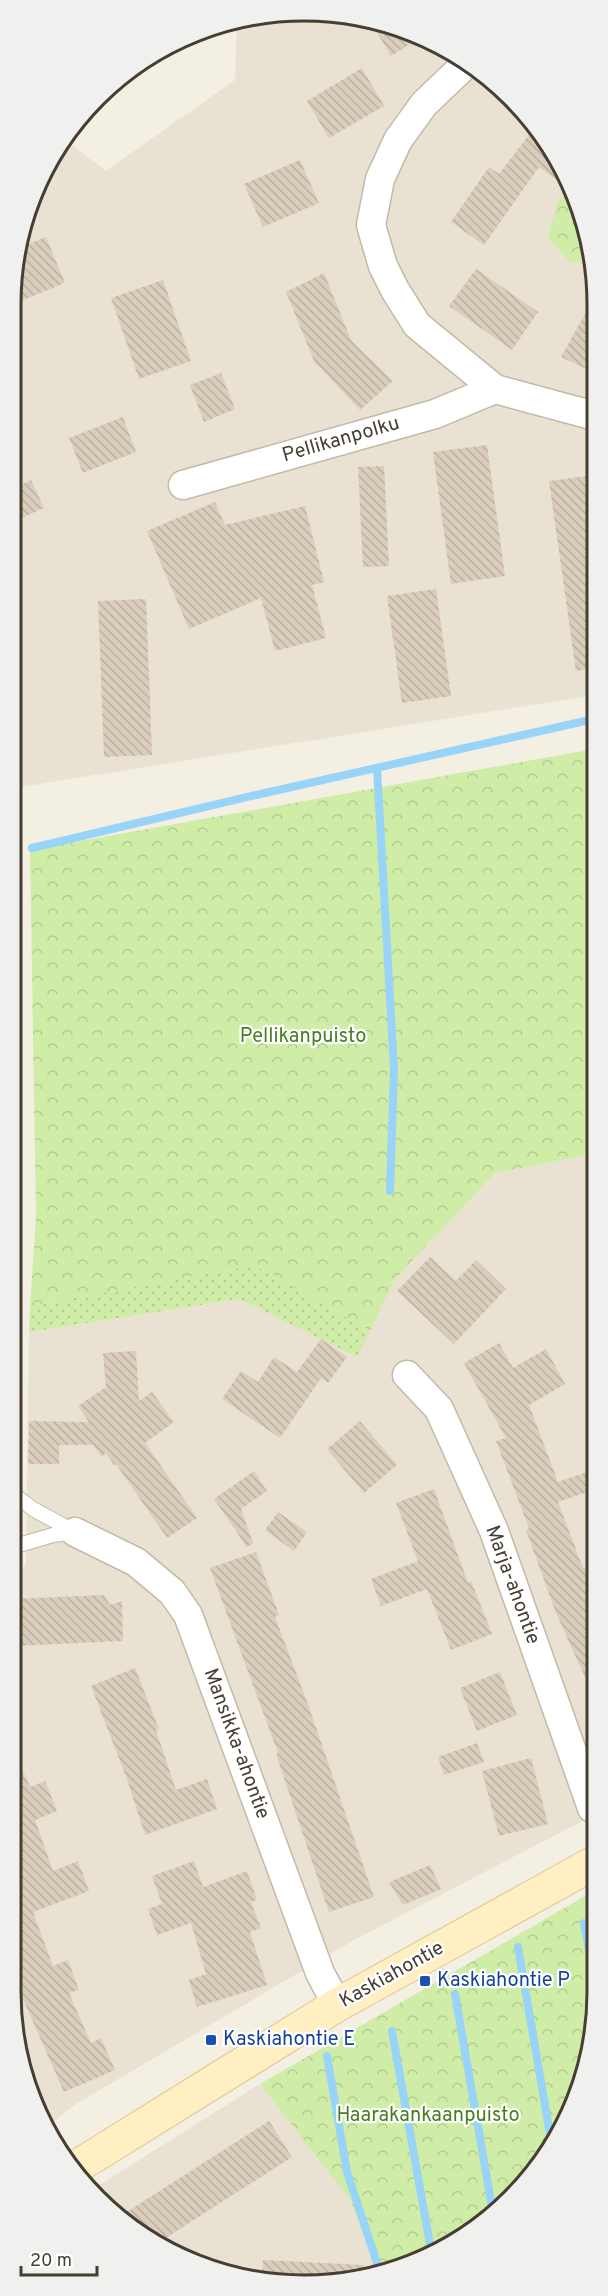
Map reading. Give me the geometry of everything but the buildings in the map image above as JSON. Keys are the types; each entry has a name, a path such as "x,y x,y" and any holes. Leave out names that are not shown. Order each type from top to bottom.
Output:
{"street":[{"path":"461,69 424,104 398,140 380,179 371,225 383,266 394,290 417,325 495,389 587,414"},
{"name":"Pellikanpolku","path":"183,485 435,414 495,389"},
{"name":"Marja-ahontie","path":"407,1375 439,1409 494,1531 587,1794"},
{"name":"Mansikka-ahontie","path":"75,1532 136,1562 172,1592 188,1616 320,1973 337,2005"},
{"name":"Kaskiahontie","path":"80,2165 337,2005 587,1867"}],"lane":[{"path":"21,1500 75,1532"},
{"path":"21,1544 53,1535 75,1532"}],"shaded area":[{"path":"304,21 359,26 395,36 429,50 476,79 517,117 549,162 565,196 559,199 571,263 584,261 585,267 587,304 587,696 21,787 21,304 23,267 36,213 50,179 71,144 106,171 235,80 237,29 267,23"},
{"path":"587,1155 587,1819 356,1939 76,2104 53,2122 36,2083 26,2047 21,1992 21,1568 26,1565 29,1332 239,1299 357,1356 395,1279 495,1173"},
{"path":"260,2084 352,2201 374,2266 341,2273 304,2275 267,2273 213,2260 162,2237 132,2217 98,2186"}],"green space":[{"path":"565,196 572,213 584,261 571,263 548,238 559,199"},
{"name":"Pellikanpuisto","path":"587,750 587,1155 495,1173 395,1279 370,1331 255,1265 30,1306 36,1217 30,850"},
{"path":"255,1265 370,1331 357,1357 239,1299 29,1332 30,1306"},
{"name":"Haarakankaanpuisto","path":"587,1895 585,2029 572,2083 558,2117 549,2134 517,2179 491,2205 446,2237 395,2260 374,2266 351,2201 260,2084"}],"waterway":[{"path":"32,848 587,721"},
{"path":"377,768 394,1069 390,1191"},
{"path":"584,1923 587,1940"},
{"path":"518,1947 550,2133"},
{"path":"455,1994 492,2204"},
{"path":"392,2031 430,2245"},
{"path":"327,2056 347,2172 378,2265"}],"place":[{"name":"Kaskiahontie P","path":"425,1981"},
{"name":"Kaskiahontie E","path":"211,2040"}]}
